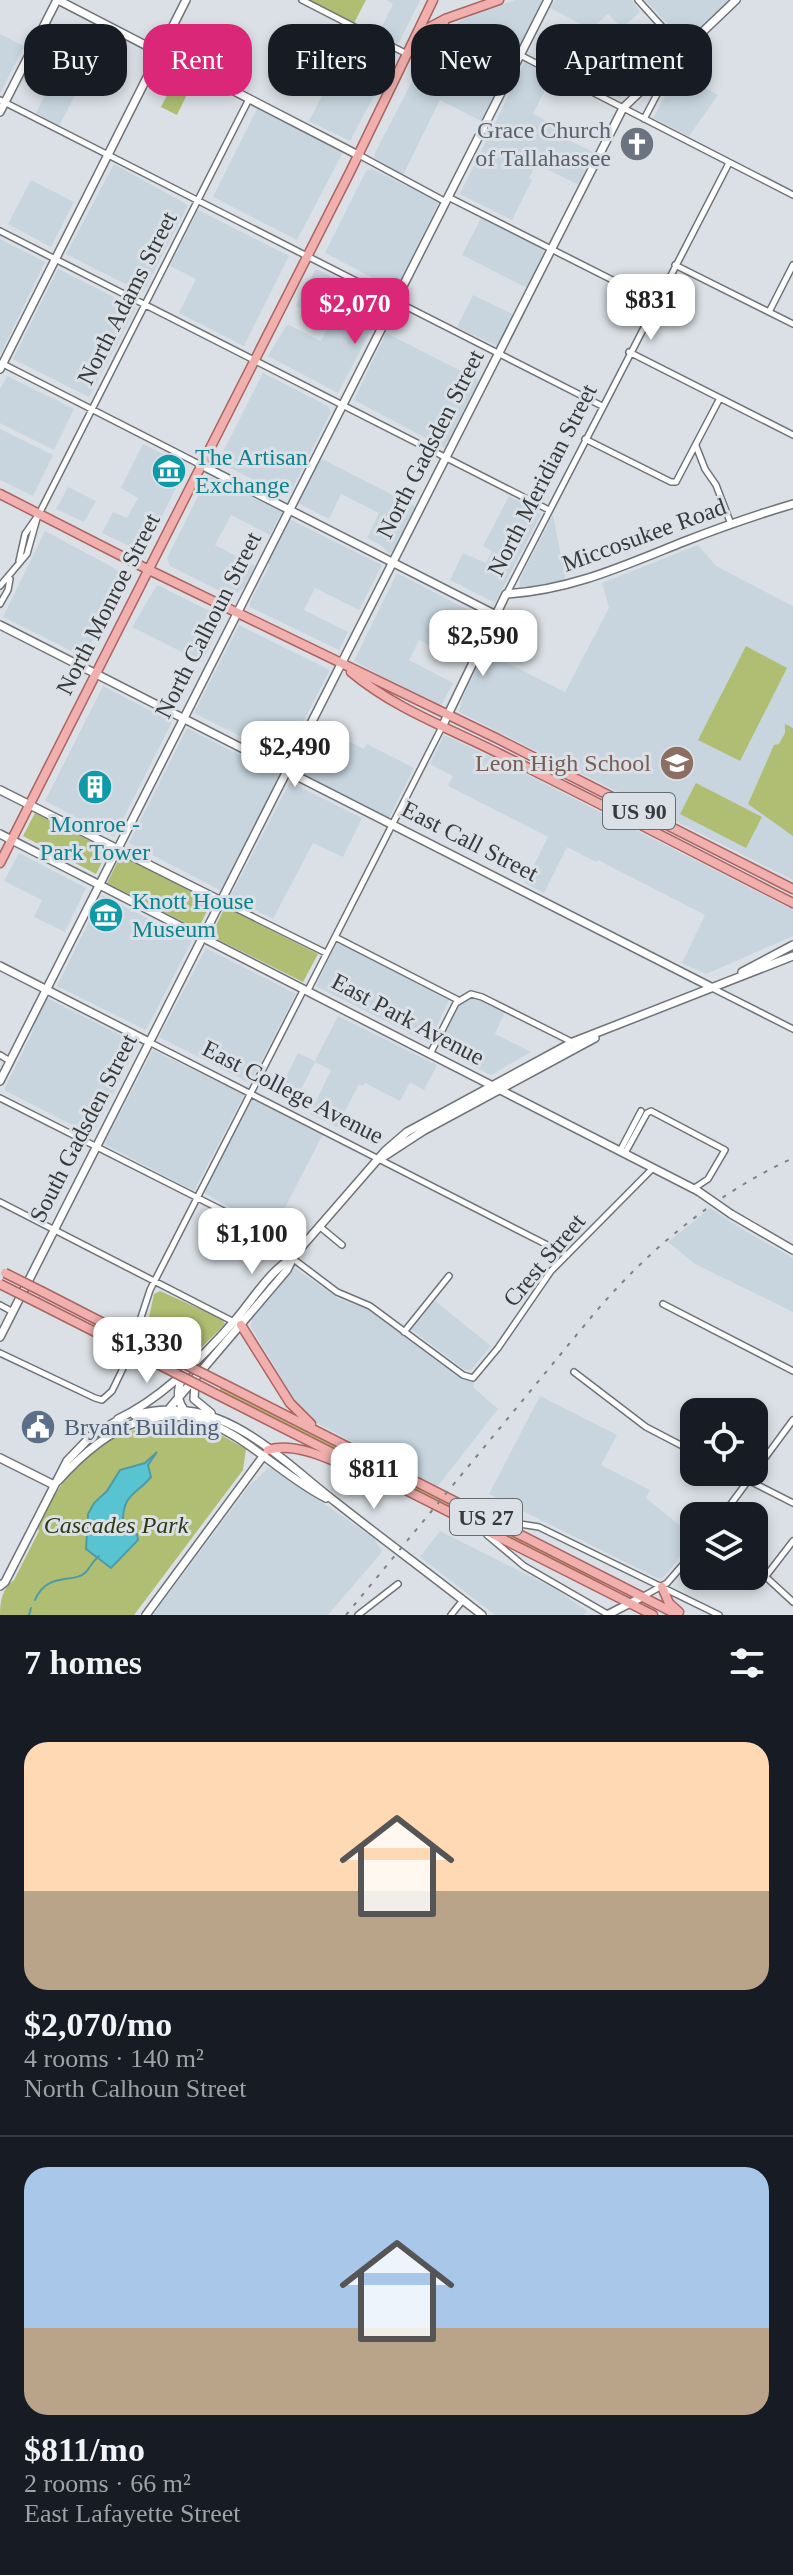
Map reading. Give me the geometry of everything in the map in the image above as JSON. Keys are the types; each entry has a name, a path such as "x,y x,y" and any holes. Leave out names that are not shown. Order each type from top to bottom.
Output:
{"main road":[{"path":"437,24 499,0"},
{"path":"432,2 439,17 449,18"},
{"name":"North Monroe Street","path":"422,24 432,2"},
{"path":"407,54 449,18"},
{"name":"North Monroe Street","path":"0,863 411,46"},
{"name":"US 90","path":"0,494 793,889"},
{"name":"US 90","path":"341,664 379,693 442,727 793,903"},
{"path":"534,771 539,760"},
{"path":"653,832 659,821"},
{"name":"US 27","path":"3,1272 680,1615"},
{"name":"US 27","path":"0,1284 653,1615"},
{"path":"237,1323 297,1411 334,1440"},
{"path":"265,1453 282,1447 309,1453 416,1495"},
{"path":"662,1587 669,1603 680,1615"}],"street":[{"path":"0,112 57,0 143,44"},
{"path":"174,24 186,0"},
{"path":"302,0 407,54"},
{"name":"North Calhoun Street","path":"520,55 548,0"},
{"path":"638,0 660,24"},
{"name":"North Gadsden Street","path":"712,24 736,0"},
{"path":"520,55 793,195"},
{"path":"143,87 1,365 496,615"},
{"path":"246,96 358,155 656,302"},
{"name":"North Calhoun Street","path":"0,1081 499,96"},
{"name":"North Gadsden Street","path":"202,938 623,108 636,96"},
{"path":"644,119 656,96"},
{"name":"North Adams Street","path":"0,586 27,554 39,514 250,98"},
{"path":"3,101 602,406"},
{"name":"North Meridian Street","path":"0,1353 95,1398 102,1400 112,1391 127,1360 155,1281 197,1197 335,937 629,352 729,163"},
{"path":"0,231 549,510"},
{"path":"675,265 793,324"},
{"path":"769,312 793,265"},
{"path":"629,352 793,435"},
{"path":"585,439 676,482 720,398"},
{"path":"696,446 731,524"},
{"name":"Miccosukee Road","path":"506,594 560,588 605,574 731,524 793,504"},
{"name":"North Adams Street","path":"0,604 8,590 10,577"},
{"name":"East Call Street","path":"0,625 793,1029"},
{"name":"East Park Avenue","path":"0,790 326,953"},
{"name":"East Park Avenue","path":"0,834 696,1190 793,1250"},
{"path":"335,937 458,1000"},
{"name":"South Gadsden Street","path":"0,1337 202,938"},
{"path":"711,987 793,945"},
{"path":"0,1586 5,1583 62,1467 79,1446 99,1430 153,1399 237,1323 287,1270 292,1258 359,1179 407,1132 573,1042 793,956"},
{"name":"East College Avenue","path":"0,966 567,1255"},
{"path":"430,1054 458,1000 471,994 573,1042"},
{"path":"380,1159 423,1131 572,1052 607,1030"},
{"path":"0,1055 10,1061"},
{"path":"0,1098 281,1240 301,1247"},
{"path":"623,1152 641,1111"},
{"path":"623,1152 651,1111 725,1150 708,1179 696,1190"},
{"name":"Crest Street","path":"404,1332 468,1378 478,1374 535,1293 567,1255 653,1168"},
{"path":"0,1202 237,1323"},
{"path":"319,1226 342,1245"},
{"path":"281,1240 289,1247 292,1258 337,1292 370,1306 404,1332 449,1276"},
{"path":"663,1304 793,1371"},
{"path":"0,1305 13,1312"},
{"path":"161,1418 198,1376 237,1323"},
{"path":"187,1368 179,1385 178,1399 185,1411 265,1453"},
{"path":"574,1372 646,1427 680,1445"},
{"path":"198,1376 193,1392 195,1401 336,1503 482,1615"},
{"path":"118,1419 169,1410 223,1421"},
{"path":"54,1485 82,1455 107,1435 129,1425 161,1418 201,1422"},
{"path":"768,1453 793,1420"},
{"path":"146,1615 265,1453"},
{"path":"0,1458 54,1485"},
{"path":"760,1486 793,1503"},
{"path":"461,1504 507,1524 537,1526 719,1615"},
{"path":"456,1516 499,1543 527,1568 565,1587 608,1615 662,1587 680,1567"},
{"path":"768,1573 793,1541"},
{"path":"768,1578 793,1602"},
{"path":"358,1615 398,1584"},
{"path":"451,1615 463,1600"}],"shaded area":[{"path":"386,0 420,0 399,43 395,41 395,24 383,24 393,4"},
{"path":"516,0 542,0 520,44 520,24 456,24 470,15"},
{"path":"555,0 632,0 640,12 626,24 618,24 608,14 597,24 581,24 550,8"},
{"path":"645,0 730,0 703,24 668,24"},
{"path":"0,34 24,46 0,94"},
{"path":"525,62 536,68 536,96 542,96 533,114 561,128 558,135 593,152 579,185 536,164 529,178 532,180 512,220 460,194 508,96 520,96 520,72"},
{"path":"411,83 411,96 494,96 481,121 440,100 403,175 374,155"},
{"path":"712,92 718,95 689,136 653,118 665,96 712,96"},
{"path":"44,96 75,96 59,126 36,113"},
{"path":"322,96 374,96 350,141 309,121"},
{"path":"257,109 343,152 297,240 213,197"},
{"path":"114,164 188,205 143,293 66,254"},
{"path":"372,169 439,202 396,290 325,253 366,171"},
{"path":"31,180 74,202 51,247 8,224"},
{"path":"198,210 289,256 244,346 179,313 196,279 170,266"},
{"path":"481,218 543,249 544,253 527,288 462,255"},
{"path":"0,239 45,262 1,353 0,353"},
{"path":"58,269 136,308 89,397 13,359"},
{"path":"316,269 385,303 338,393 268,356 287,324 321,341 330,323 296,306"},
{"path":"473,295 514,315 497,346 457,327"},
{"path":"386,333 479,380 445,448 354,400"},
{"path":"263,373 328,406 331,412 288,497 218,462"},
{"path":"7,376 74,409 54,450 0,423 0,389"},
{"path":"0,429 53,455 33,496 0,480"},
{"path":"143,444 187,466 146,548 140,551 102,533 113,512 127,518 138,498 121,488"},
{"path":"318,457 416,507 394,552 388,553 367,538 379,513 341,494 329,519 298,503"},
{"path":"208,476 282,512 270,535 231,515 215,545 255,566 245,586 232,597 170,566 167,558"},
{"path":"68,487 96,501 84,522 56,509"},
{"path":"509,496 541,514 495,603 450,580 463,553 486,563 492,551 483,546"},
{"path":"553,515 566,581 520,589 520,579"},
{"path":"289,519 382,565 359,610 315,588 304,610 348,632 339,650 250,607"},
{"path":"45,531 127,575 84,657 3,617"},
{"name":"Leon High School","path":"698,545 716,566 793,606 793,880 459,712 484,651 565,692 609,608 602,583"},
{"path":"397,573 484,618 475,638 456,629 444,653 419,640 409,660 453,683 442,704 420,697 354,661"},
{"path":"157,585 224,618 202,662 132,627"},
{"path":"239,625 330,670 284,758 194,713"},
{"path":"103,686 172,722 114,837 45,801"},
{"path":"316,725 364,749 367,744 414,768 389,818 293,770"},
{"path":"187,728 279,775 222,891 129,843"},
{"path":"444,735 793,910 793,936 706,974 682,963 705,915 598,860 596,862 567,847 544,893 525,883 548,837 448,786 453,776 430,764"},
{"path":"290,782 362,818 343,857 313,843 273,919 230,897"},
{"path":"19,853 86,888 65,932 34,917 42,900 4,881"},
{"path":"102,895 192,941 146,1030 57,986"},
{"path":"339,943 449,1000 429,1043 316,986"},
{"path":"206,948 296,994 250,1083 159,1037"},
{"path":"45,997 138,1044 92,1135 4,1090 32,1033"},
{"path":"473,998 505,1012 495,1034 531,1052 491,1075 437,1047 459,1005"},
{"path":"338,1016 437,1065 424,1090 410,1082 400,1101 365,1083 363,1086 359,1084 337,1127 310,1114 331,1070 315,1062 293,1105 276,1096 298,1053 315,1061"},
{"path":"153,1050 244,1095 194,1191 104,1144"},
{"path":"251,1098 323,1134 273,1231 204,1193"},
{"path":"710,1208 793,1258 793,1312 695,1264 668,1242"},
{"path":"295,1268 339,1299 368,1309 458,1377 475,1380 473,1387 498,1409 437,1487 317,1423 297,1405 251,1327 252,1319"},
{"path":"435,1301 491,1346 471,1370 465,1370 411,1329"},
{"path":"540,1396 617,1435 601,1465 650,1490 646,1498 680,1526 680,1556 665,1576 659,1579 489,1494"},
{"path":"268,1468 374,1538 382,1552 328,1615 153,1615 249,1486"},
{"path":"440,1531 557,1590 587,1611 584,1615 495,1615 420,1557"}],"green space":[{"path":"309,0 366,0 354,23"},
{"path":"167,96 186,96 177,115 161,107"},
{"path":"746,646 787,668 740,761 698,740"},
{"path":"785,724 793,728 793,836 748,804 774,745 779,744 785,733"},
{"path":"696,783 762,817 746,848 680,814"},
{"path":"35,813 108,850 96,874 23,836"},
{"path":"121,855 213,899 198,929 107,883"},
{"path":"225,907 318,954 303,982 211,936"},
{"path":"160,1291 222,1319 225,1324 190,1359 145,1336 154,1294"},
{"path":"222,1387 624,1592 571,1570 219,1391"},
{"name":"Cascades Park","path":"180,1422 212,1430 246,1449 243,1470 134,1615 0,1615 4,1591 14,1580 39,1531 37,1526 77,1466 110,1440 153,1425"}],"water":[{"path":"157,1452 148,1465 151,1477 125,1505 123,1521 130,1531 137,1534 138,1540 111,1568 86,1549 88,1514 120,1470 145,1463"}],"waterway":[{"path":"35,1600 46,1585 81,1575 99,1556"},
{"path":"29,1615 31,1608"}],"railway":[{"path":"346,1615 588,1321 632,1272 708,1208 793,1158"}],"place":[{"name":"Grace Church of Tallahassee","path":"637,144"},
{"name":"The Artisan Exchange","path":"169,471"},
{"name":"Leon High School","path":"677,763"},
{"name":"Monroe - Park Tower","path":"95,787"},
{"name":"Knott House Museum","path":"106,915"},
{"name":"Bryant Building","path":"38,1427"}]}
